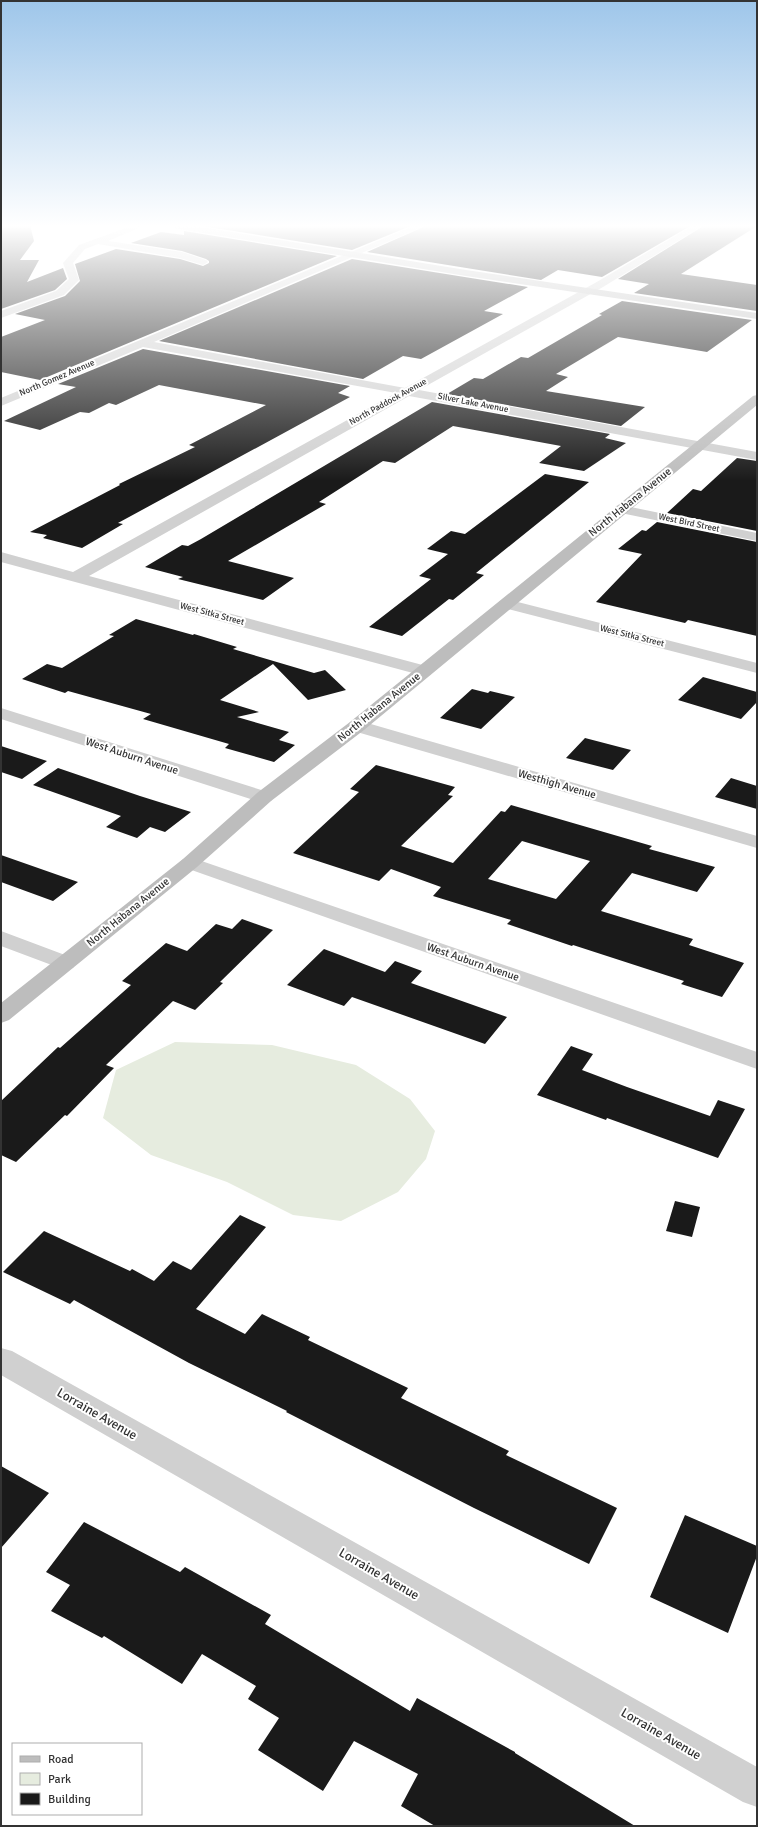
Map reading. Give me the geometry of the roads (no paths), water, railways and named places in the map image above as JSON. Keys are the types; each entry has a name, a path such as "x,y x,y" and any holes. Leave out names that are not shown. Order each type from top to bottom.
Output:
{"main road":[{"path":"723,310 757,316"},
{"name":"North Habana Avenue","path":"1,1015 64,962 190,862 264,797 357,726 620,509 757,399"}],"street":[{"path":"1,315 14,310"},
{"name":"North Gomez Avenue","path":"1,402 217,310"},
{"name":"North Paddock Avenue","path":"74,577 553,310"},
{"name":"Silver Lake Avenue","path":"141,342 757,456"},
{"name":"West Bird Street","path":"620,509 757,537"},
{"name":"West Sitka Street","path":"1,557 424,670"},
{"name":"West Sitka Street","path":"506,604 757,668"},
{"name":"West Auburn Avenue","path":"1,713 264,797"},
{"name":"Westhigh Avenue","path":"357,726 757,842"},
{"name":"West Auburn Avenue","path":"190,862 757,1061"},
{"path":"1,938 64,962"},
{"name":"Lorraine Avenue","path":"1,1360 757,1788"}]}
